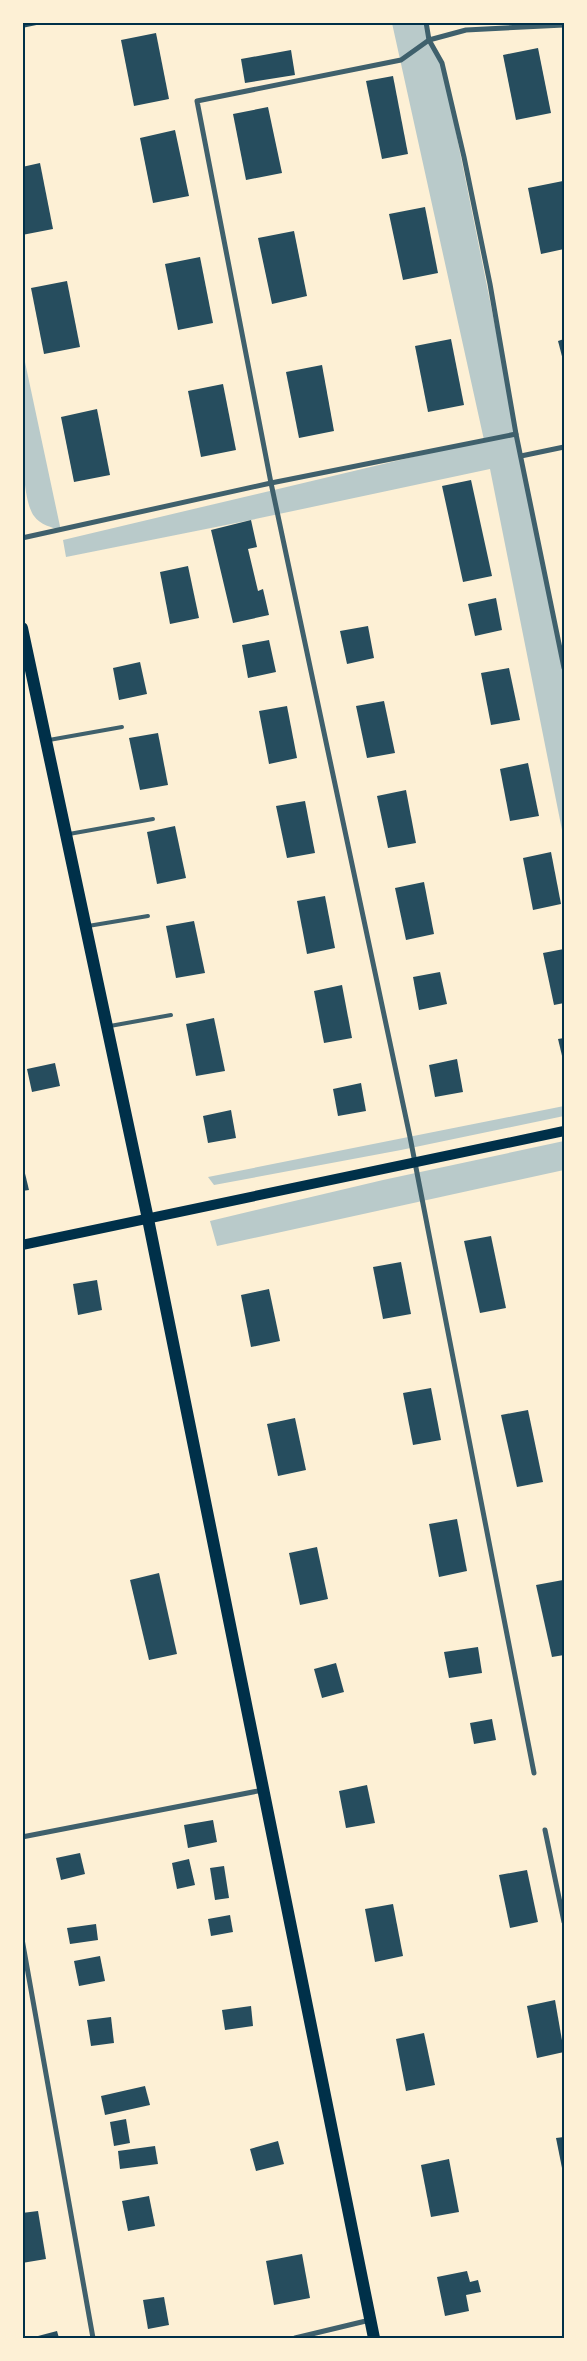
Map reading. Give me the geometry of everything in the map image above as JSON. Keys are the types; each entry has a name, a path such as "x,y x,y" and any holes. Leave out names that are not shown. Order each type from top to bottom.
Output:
{"main road":[{"path":"22,628 148,1219 374,2338"},
{"path":"22,1244 564,1131"}],"street":[{"path":"426,22 429,40 442,63 464,157 490,284 516,434 564,668"},
{"path":"534,1773 414,1162 271,483 197,101 401,60 429,40 466,30 564,25"},
{"path":"22,538 271,483 516,434"},
{"path":"521,456 564,447"},
{"path":"22,1837 264,1790"},
{"path":"546,1830 564,1922"},
{"path":"22,1938 93,2338"},
{"path":"295,2338 370,2320"}],"lane":[{"path":"46,740 122,727"},
{"path":"66,834 153,819"},
{"path":"86,926 148,916"},
{"path":"107,1026 171,1016"}],"shaded area":[{"path":"392,23 426,23 429,40 442,63 564,668 564,840 490,469 66,557 63,540 484,440"},
{"path":"22,348 61,531 39,522 29,504 23,462"},
{"path":"564,1106 564,1116 401,1150 214,1185 208,1177"},
{"path":"564,1141 564,1170 217,1246 210,1221 383,1180"}],"building":[{"path":"22,22 46,22 46,23 22,28"},
{"path":"156,33 169,99 134,106 121,40"},
{"path":"538,48 551,113 516,120 503,55"},
{"path":"291,50 295,75 245,83 241,59"},
{"path":"393,76 408,154 382,159 366,81"},
{"path":"268,107 282,173 246,180 233,114"},
{"path":"175,130 189,196 153,203 140,138"},
{"path":"40,163 53,229 22,235 22,167"},
{"path":"563,181 564,249 541,254 528,188"},
{"path":"425,207 438,273 403,280 389,214"},
{"path":"294,231 307,296 272,304 258,238"},
{"path":"200,257 213,323 178,330 165,264"},
{"path":"67,281 80,347 44,354 31,288"},
{"path":"451,339 464,405 428,412 415,346"},
{"path":"564,339 564,364 558,341"},
{"path":"322,365 334,431 299,438 286,372"},
{"path":"223,384 236,450 201,457 188,391"},
{"path":"97,409 110,475 74,482 61,417"},
{"path":"471,480 492,576 463,582 442,486"},
{"path":"251,520 257,547 248,549 258,591 263,589 269,615 233,623 211,530"},
{"path":"188,566 199,618 170,624 160,572"},
{"path":"496,598 502,630 475,636 468,604"},
{"path":"368,626 374,658 347,664 340,631"},
{"path":"269,640 276,672 248,678 242,645"},
{"path":"140,662 147,694 119,700 113,668"},
{"path":"509,668 520,720 491,725 481,673"},
{"path":"384,701 395,753 367,758 356,706"},
{"path":"287,706 297,758 269,764 259,711"},
{"path":"158,733 168,785 140,790 129,738"},
{"path":"528,763 539,816 510,821 500,769"},
{"path":"406,790 416,843 388,848 377,796"},
{"path":"305,801 315,853 287,858 276,806"},
{"path":"175,826 186,878 157,884 147,832"},
{"path":"551,852 561,904 533,910 523,858"},
{"path":"424,882 434,934 406,940 395,888"},
{"path":"325,896 335,948 307,954 297,901"},
{"path":"194,921 205,973 176,978 166,926"},
{"path":"564,949 564,1003 554,1005 543,953"},
{"path":"440,972 447,1004 419,1010 413,977"},
{"path":"342,985 352,1038 324,1043 314,991"},
{"path":"214,1018 225,1071 196,1076 186,1024"},
{"path":"564,1038 564,1064 558,1039"},
{"path":"457,1059 463,1092 435,1097 429,1065"},
{"path":"55,1063 60,1086 32,1092 27,1069"},
{"path":"361,1083 366,1111 338,1116 333,1089"},
{"path":"231,1110 236,1138 208,1143 203,1116"},
{"path":"22,1161 29,1190 22,1191"},
{"path":"491,1236 506,1308 480,1313 464,1241"},
{"path":"401,1262 411,1314 383,1319 373,1267"},
{"path":"97,1280 102,1310 78,1315 73,1284"},
{"path":"269,1289 280,1341 251,1347 241,1295"},
{"path":"431,1388 441,1440 413,1445 403,1393"},
{"path":"528,1410 543,1482 517,1487 501,1415"},
{"path":"295,1418 306,1470 278,1476 267,1424"},
{"path":"457,1519 467,1571 439,1577 429,1524"},
{"path":"317,1547 328,1599 300,1605 289,1553"},
{"path":"159,1573 177,1654 149,1660 130,1580"},
{"path":"563,1580 564,1655 552,1657 536,1585"},
{"path":"478,1647 482,1673 449,1678 444,1652"},
{"path":"336,1663 344,1692 322,1698 314,1669"},
{"path":"492,1719 496,1740 474,1744 470,1723"},
{"path":"367,1785 375,1823 346,1828 339,1791"},
{"path":"213,1820 217,1842 188,1848 184,1825"},
{"path":"80,1853 85,1874 61,1880 56,1858"},
{"path":"189,1859 195,1885 177,1889 172,1863"},
{"path":"224,1866 229,1898 215,1900 210,1868"},
{"path":"527,1870 538,1922 510,1928 499,1875"},
{"path":"393,1904 403,1956 375,1962 365,1909"},
{"path":"230,1915 233,1932 211,1936 208,1919"},
{"path":"96,1924 98,1940 70,1944 67,1928"},
{"path":"100,1956 105,1981 79,1986 74,1961"},
{"path":"555,2000 564,2052 537,2058 527,2006"},
{"path":"251,2006 253,2026 225,2030 222,2010"},
{"path":"111,2017 114,2043 91,2046 87,2020"},
{"path":"424,2033 435,2085 406,2091 396,2039"},
{"path":"145,2086 150,2105 105,2115 101,2096"},
{"path":"126,2119 130,2143 114,2146 110,2122"},
{"path":"564,2137 564,2178 556,2138"},
{"path":"278,2141 284,2164 256,2171 250,2149"},
{"path":"155,2146 158,2164 120,2169 118,2151"},
{"path":"449,2159 459,2212 431,2217 421,2165"},
{"path":"149,2196 155,2226 128,2231 122,2201"},
{"path":"38,2211 46,2259 22,2263 22,2213"},
{"path":"302,2254 310,2298 274,2305 266,2261"},
{"path":"467,2271 470,2282 478,2280 481,2292 466,2295 469,2311 445,2316 437,2277"},
{"path":"164,2297 169,2325 148,2329 143,2300"},
{"path":"57,2331 59,2338 38,2338 38,2336"}]}
